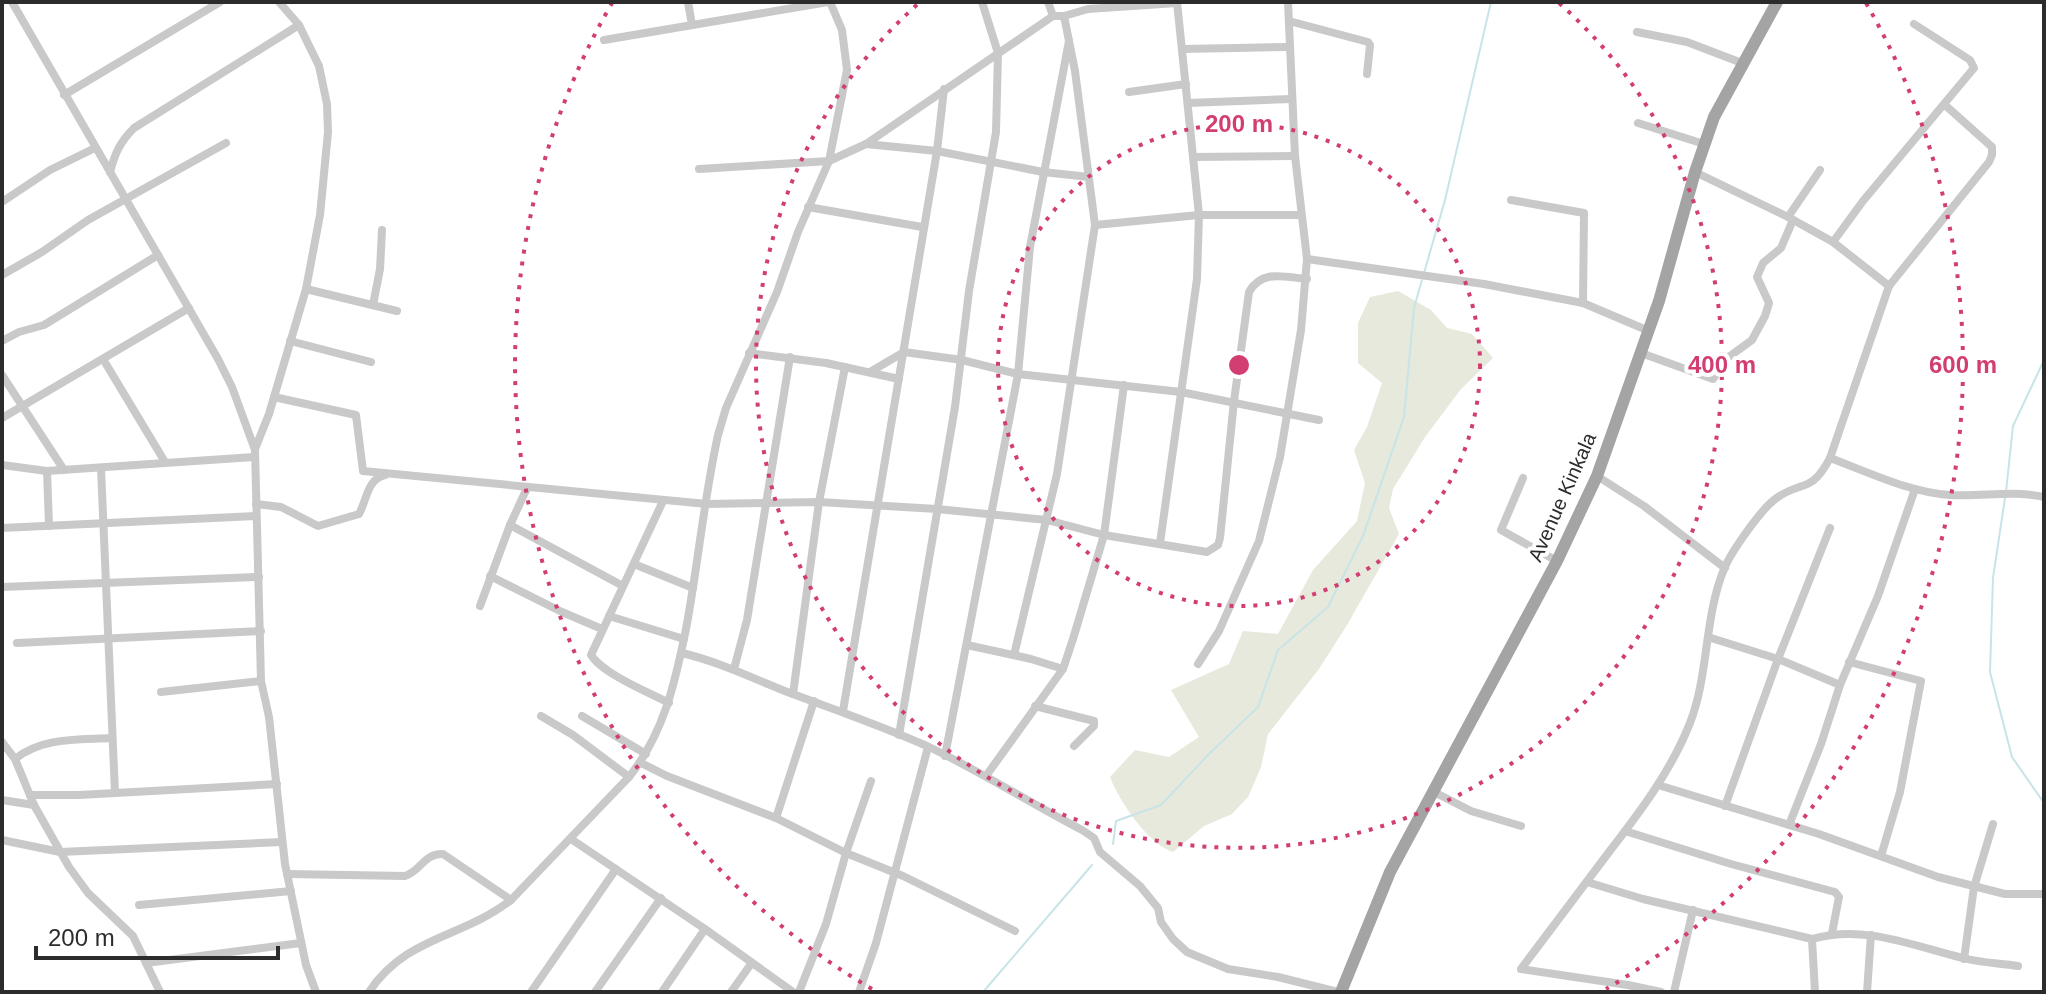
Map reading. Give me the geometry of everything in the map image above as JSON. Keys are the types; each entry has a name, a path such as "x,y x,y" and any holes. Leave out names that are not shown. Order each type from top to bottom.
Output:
{"main road":[{"name":"Avenue Kinkala","path":"1340,992 1390,872 1557,561 1597,476 1649,331 1714,117 1777,2"}],"street":[{"path":"12,2 232,387 255,453 261,681 269,717 287,874 301,943 316,992"},
{"path":"64,95 220,2"},
{"path":"255,453 306,289 320,215 328,132 327,104 319,66 299,25 279,2"},
{"path":"688,2 692,25"},
{"path":"369,992 396,961 490,914 511,900 629,777 646,754 669,703 682,653 718,435 726,408 777,292 808,207 829,161 847,70 842,30 829,2 604,40"},
{"path":"899,735 962,360 969,291 991,163 998,96 998,53 982,2"},
{"path":"1048,2 1053,16"},
{"path":"699,169 829,161 866,144 1053,16 1088,9 1177,2 1199,215 1197,279 1160,543"},
{"path":"1198,664 1219,631 1259,541 1280,457 1307,279 1295,156 1288,2"},
{"path":"1014,655 1047,520 1073,379 1095,225 1075,71 1064,16"},
{"path":"1289,21 1368,42 1367,74"},
{"path":"1833,242 1974,66 1970,60 1914,24"},
{"path":"110,172 121,141 134,128 299,25"},
{"path":"1637,32 1687,42 1742,63"},
{"path":"945,756 1018,374 1030,247 1069,41"},
{"path":"1182,49 1289,47"},
{"path":"1129,92 1186,84"},
{"path":"843,711 937,151 944,89"},
{"path":"1188,103 1292,99"},
{"path":"1661,992 1521,969 1658,785 1689,725 1697,700 1725,568 1762,512 1776,498 1813,483 1821,475 1830,458 1889,286 1974,183 1992,155 1992,147 1945,105"},
{"path":"1638,123 1704,144"},
{"path":"2,275 88,220 226,143"},
{"path":"866,144 937,151 1043,172 1089,177"},
{"path":"2,202 50,170 95,148"},
{"path":"1193,157 1295,156"},
{"path":"1641,353 1713,379 1726,359 1752,340 1769,303 1757,277 1763,263 1781,248 1790,218 1820,170"},
{"path":"1695,172 1833,242 1889,286"},
{"path":"1511,200 1578,211 1586,216 1581,266 1583,303"},
{"path":"808,207 922,227"},
{"path":"1095,225 1199,215 1301,215"},
{"path":"373,305 380,269 382,230"},
{"path":"2,341 55,319 158,255"},
{"path":"1307,259 1484,284 1583,303 1649,331"},
{"path":"274,397 356,415 363,471 663,501 707,504 819,502 990,514 1047,520 1104,535 1160,543 1199,553 1218,545 1249,292 1254,282 1262,276 1307,279"},
{"path":"306,289 397,311"},
{"path":"2,418 189,308"},
{"path":"290,341 371,362"},
{"path":"870,372 904,352 962,360 1018,374 1181,392 1319,420"},
{"path":"749,353 790,357 899,379"},
{"path":"734,669 747,620 790,357"},
{"path":"103,359 165,462"},
{"path":"793,694 819,502 845,367"},
{"path":"2,375 64,470"},
{"path":"986,776 1063,669 1104,535 1124,385"},
{"path":"2,465 47,471 255,453"},
{"path":"1830,458 1915,489 1948,495 2027,493 2044,497"},
{"path":"101,468 115,793"},
{"path":"47,471 49,526"},
{"path":"256,504 292,510 311,524 328,524 359,514 374,480 381,475 394,474"},
{"path":"1597,476 1644,506 1725,568"},
{"path":"1523,478 1501,530 1557,561"},
{"path":"480,606 527,488"},
{"path":"1789,825 1840,685 1878,596 1915,489"},
{"path":"663,501 591,655 595,661 669,703"},
{"path":"2,528 256,516"},
{"path":"510,525 623,586"},
{"path":"1725,806 1830,528"},
{"path":"634,564 693,588"},
{"path":"490,576 602,629"},
{"path":"2,587 259,577"},
{"path":"609,616 684,639"},
{"path":"17,643 261,631"},
{"path":"1708,637 1778,659 1840,685"},
{"path":"967,645 1063,669"},
{"path":"682,653 734,669 928,747 986,776 1094,838 1100,852 1140,886 1158,908 1161,922 1187,952 1228,969 1340,992"},
{"path":"1849,662 1921,681 1900,792 1881,856"},
{"path":"161,692 261,681"},
{"path":"776,818 814,701"},
{"path":"1035,706 1094,721 1094,726 1074,746"},
{"path":"541,716 573,735 629,777"},
{"path":"582,716 646,754"},
{"path":"15,759 46,743 111,738"},
{"path":"2,742 15,759 34,805 60,852 88,893 133,936 160,992"},
{"path":"859,992 896,873 928,747"},
{"path":"641,763 776,818 1015,931"},
{"path":"799,992 826,924 871,781"},
{"path":"30,795 277,784"},
{"path":"1658,785 1974,887 2005,894 2044,894"},
{"path":"1434,792 1471,811 1521,826"},
{"path":"2,800 34,805"},
{"path":"1964,959 1974,887 1993,824"},
{"path":"1625,831 1835,892 1839,897 1832,933"},
{"path":"571,839 661,898 793,992"},
{"path":"2,840 60,852 282,842"},
{"path":"287,874 405,876 415,872 428,857 443,854 511,900"},
{"path":"531,992 616,869"},
{"path":"1587,882 1643,899 1812,939 1832,933 1871,935 1964,959 2018,966"},
{"path":"139,905 291,891"},
{"path":"595,992 661,898"},
{"path":"1674,992 1693,910"},
{"path":"662,992 705,929"},
{"path":"1867,992 1871,935"},
{"path":"1812,939 1815,992"},
{"path":"146,963 301,943"},
{"path":"731,992 751,964"}],"shaded area":[{"path":"1398,291 1431,310 1447,328 1472,334 1493,358 1461,389 1425,437 1393,489 1389,508 1399,534 1319,669 1268,734 1261,767 1248,797 1232,814 1204,826 1173,852 1144,831 1120,798 1110,777 1135,750 1169,757 1199,737 1171,690 1229,664 1243,631 1278,634 1313,570 1357,521 1365,483 1354,450 1367,427 1382,383 1358,363 1358,323 1370,297"}],"waterway":[{"path":"1424,273 1445,200 1491,2"},
{"path":"1113,844 1116,821 1161,805 1258,707 1278,650 1328,607 1363,536 1404,417 1414,308 1422,280"},
{"path":"2006,492 2013,426 2044,360"},
{"path":"2005,498 1993,578 1990,672 2012,757 2044,803"},
{"path":"983,992 1092,865"}]}
